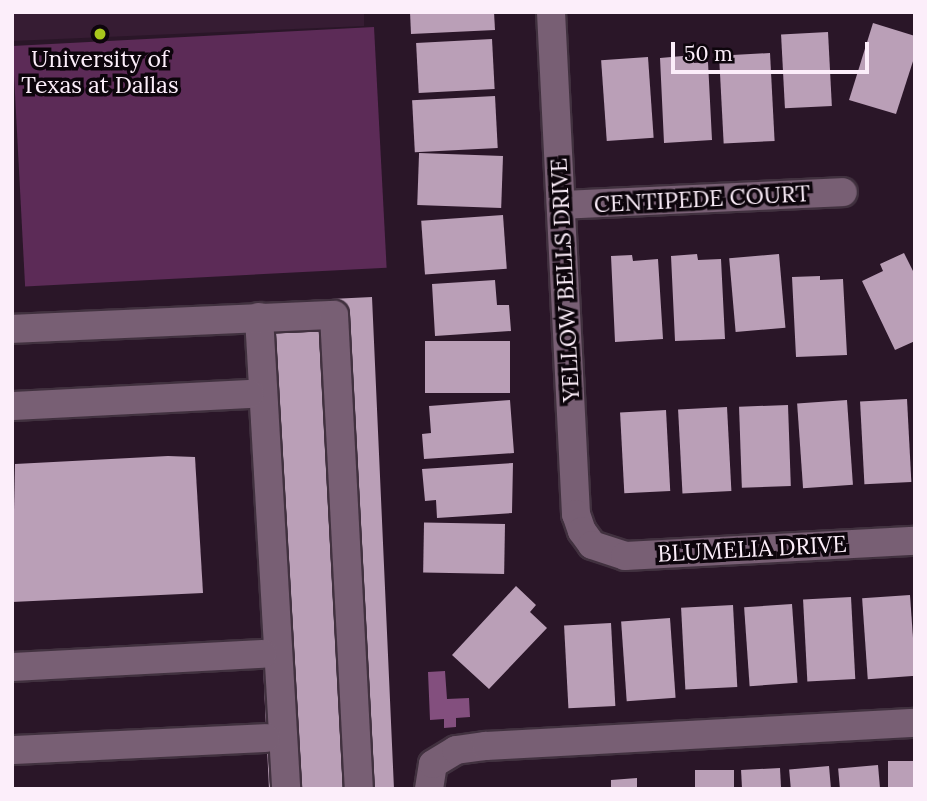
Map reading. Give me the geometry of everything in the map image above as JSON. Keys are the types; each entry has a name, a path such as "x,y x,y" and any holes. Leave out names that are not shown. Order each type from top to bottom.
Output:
{"street":[{"name":"YELLOW BELLS DRIVE","path":"551,12 576,514 592,545"},
{"name":"CENTIPEDE COURT","path":"561,205 843,192"},
{"path":"12,329 334,315 359,789"},
{"path":"259,317 286,789"},
{"path":"12,405 250,394"},
{"name":"BLUMELIA DRIVE","path":"592,545 625,556 915,541"},
{"path":"12,667 262,654"},
{"path":"429,789 433,764 456,750 486,746 915,723"},
{"path":"12,750 266,738"}],"shaded area":[{"name":"University of Texas at Dallas","path":"12,12 364,12 364,26 12,41"},
{"path":"374,27 387,268 25,287 12,46"},
{"path":"445,671 447,699 469,698 470,717 456,718 456,727 444,728 444,719 430,720 428,672"}],"building":[{"path":"410,12 494,12 495,30 411,34"},
{"path":"873,23 915,36 915,55 896,114 849,100"},
{"path":"828,32 832,106 785,108 781,34"},
{"path":"492,39 495,89 419,93 416,43"},
{"path":"770,53 775,141 724,144 719,56"},
{"path":"694,55 694,63 708,62 712,140 664,143 660,58"},
{"path":"648,57 654,138 607,141 601,60"},
{"path":"495,96 498,148 415,152 412,100"},
{"path":"419,153 503,156 501,208 417,205"},
{"path":"503,215 507,269 425,275 421,221"},
{"path":"904,253 915,275 915,341 895,350 862,281 883,271 880,264"},
{"path":"697,254 698,260 721,259 725,339 675,341 671,256"},
{"path":"779,254 785,328 736,332 729,258"},
{"path":"632,255 633,261 658,259 663,339 615,342 611,256"},
{"path":"820,276 820,280 843,279 847,355 796,357 792,277"},
{"path":"495,280 497,305 509,305 511,331 435,336 432,284"},
{"path":"372,297 394,789 269,789 247,334 64,342 63,312"},
{"path":"425,341 510,341 510,393 425,393"},
{"path":"907,399 911,482 864,484 860,401"},
{"path":"510,400 514,453 424,459 422,434 431,433 429,406"},
{"path":"847,400 853,485 803,488 797,403"},
{"path":"788,405 791,486 742,488 739,407"},
{"path":"727,407 731,491 682,493 678,410"},
{"path":"666,410 670,491 624,493 620,412"},
{"path":"195,457 203,593 12,602 15,464"},
{"path":"513,463 512,513 437,518 436,500 425,501 422,469"},
{"path":"424,523 505,524 504,574 423,573"},
{"path":"516,586 536,605 530,612 547,628 489,689 452,655"},
{"path":"910,595 915,676 868,679 862,598"},
{"path":"851,597 855,679 807,681 803,600"},
{"path":"792,604 798,683 750,686 744,607"},
{"path":"733,605 737,687 685,690 681,608"},
{"path":"670,618 676,698 627,701 621,621"},
{"path":"611,623 615,706 568,708 564,625"},
{"path":"888,761 915,761 915,789 888,789"},
{"path":"878,765 880,789 840,789 838,768"},
{"path":"829,766 831,789 791,789 789,769"},
{"path":"780,768 781,789 742,789 741,770"},
{"path":"695,770 734,770 734,789 695,789"},
{"path":"637,778 637,789 611,789 611,780"}],"place":[{"name":"University of Texas at Dallas","path":"100,34"}]}
